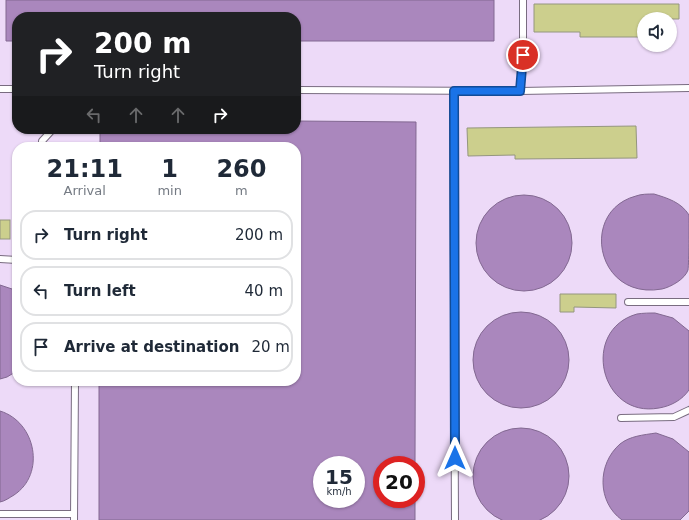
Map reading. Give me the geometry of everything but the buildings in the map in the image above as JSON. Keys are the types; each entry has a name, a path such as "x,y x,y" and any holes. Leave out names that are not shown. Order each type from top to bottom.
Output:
{"lane":[{"path":"520,91 523,55 523,0"},
{"path":"301,90 520,91 689,88"},
{"path":"0,89 12,89"},
{"path":"454,91 455,520"},
{"path":"42,142 49,134"},
{"path":"0,259 12,260"},
{"path":"628,302 689,302"},
{"path":"0,514 74,517 75,386"},
{"path":"621,418 674,417 689,410"}],"shaded area":[{"path":"0,0 689,0 689,520 0,520"},
{"path":"6,0 494,0 494,41 301,41 301,12 12,12 12,41 6,41"},
{"path":"301,121 416,122 415,456 373,456 373,508 415,508 415,520 99,520 99,386 301,386 301,142 100,142 100,134 301,134"},
{"path":"654,194 678,204 689,215 688,270 681,279 666,288 640,289 622,282 610,269 603,253 602,235 607,219 618,205 638,195"},
{"path":"524,195 542,198 558,209 569,225 572,243 569,261 558,277 542,288 524,291 506,288 490,277 479,261 476,243 479,225 490,209 506,198"},
{"path":"0,285 12,289 12,374 0,379"},
{"path":"521,312 539,315 555,326 566,342 569,360 566,378 555,394 539,405 521,408 503,405 487,394 476,378 473,360 476,342 487,326 503,315"},
{"path":"655,313 673,318 689,331 689,390 680,400 668,406 659,408 639,408 623,400 611,387 604,371 603,354 608,337 619,323 637,314"},
{"path":"0,411 12,417 22,426 29,437 33,462 30,475 24,486 14,495 0,502"},
{"path":"512,429 530,429 547,436 555,442 561,450 568,467 568,485 561,502 555,510 536,521 506,521 495,516 487,510 481,502 474,485 474,467 481,450 487,442 495,436"},
{"path":"656,433 673,439 689,452 689,511 680,520 622,520 608,503 604,493 604,472 607,462 612,452 624,441 637,436"}],"route":[{"path":"455,458 454,91 520,91 523,55"}]}
